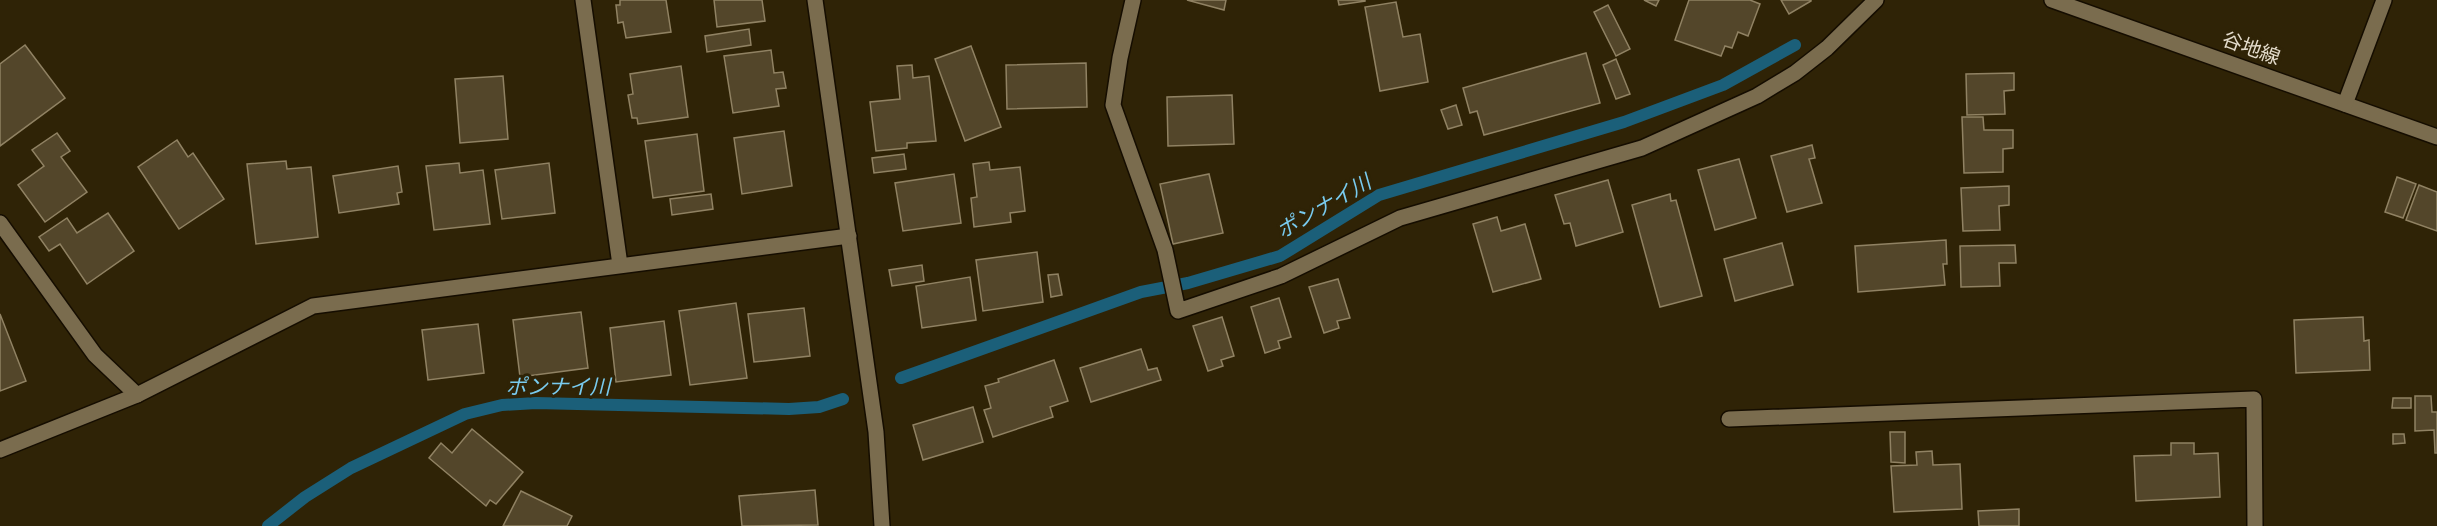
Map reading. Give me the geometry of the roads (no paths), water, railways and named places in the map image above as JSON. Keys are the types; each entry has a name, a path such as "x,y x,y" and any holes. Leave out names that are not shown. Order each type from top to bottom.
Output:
{"street":[{"path":"583,0 620,265"},
{"path":"815,0 876,432 882,526"},
{"path":"1133,0 1120,58 1113,105 1165,250 1178,311 1193,308 1281,276 1400,218 1642,148 1756,96 1795,73 1827,48 1876,0"},
{"name":"谷地線","path":"2052,0 2437,137"},
{"path":"2345,104 2384,0"},
{"path":"0,223 95,355 137,395"},
{"path":"0,450 137,395 313,306 849,236"},
{"path":"1729,419 2254,399 2255,526"}],"waterway":[{"name":"ポンナイ川","path":"901,378 1141,292 1188,283 1280,256 1379,195 1624,122 1723,85 1795,45"},
{"name":"ポンナイ川","path":"268,526 305,497 351,468 465,414 502,405 536,403 789,409 819,407 843,399"}]}
